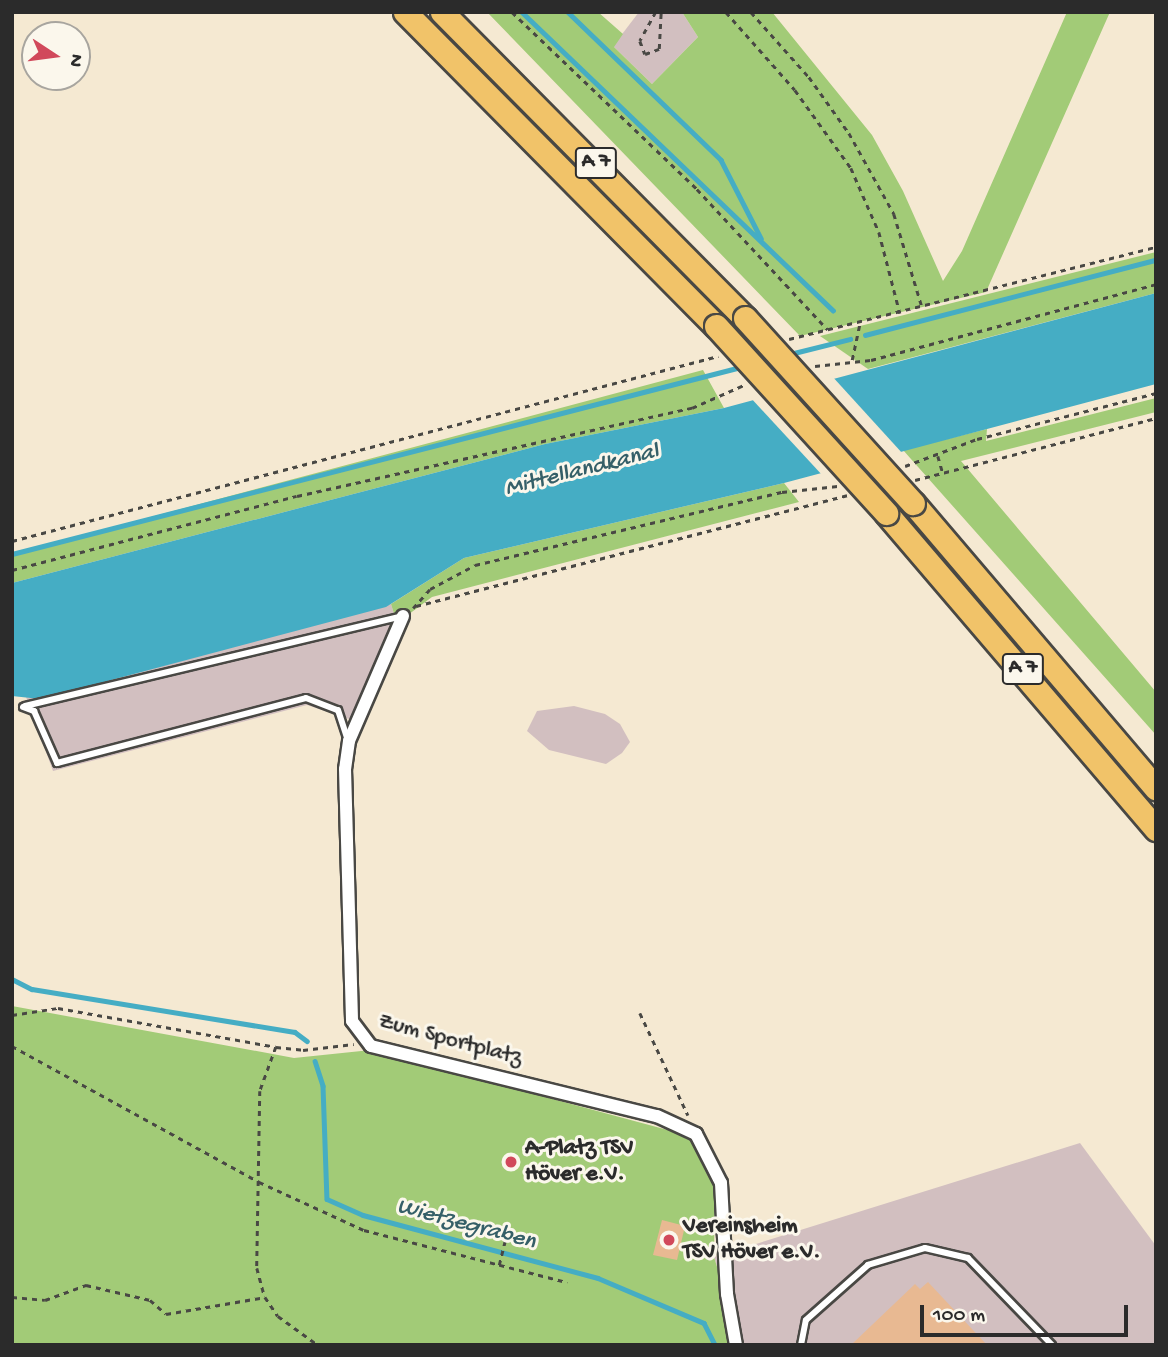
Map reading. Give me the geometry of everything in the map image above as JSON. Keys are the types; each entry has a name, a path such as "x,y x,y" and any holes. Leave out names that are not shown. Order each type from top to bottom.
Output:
{"highway":[{"name":"A 7","path":"405,12 716,326 886,513 1156,829"},
{"name":"A 7","path":"442,12 745,318 912,492 1156,789"}],"street":[{"name":"Zum Sportplatz","path":"402,616 349,741 344,800 348,1003 358,1035 371,1046 667,1119 696,1134"},
{"path":"696,1134 721,1183 727,1294 736,1345"}],"lane":[{"path":"349,741 338,710 306,698 57,763 34,710 23,707 402,616"},
{"path":"801,1345 806,1320 868,1265 925,1248 968,1258 1052,1345"}],"path":[{"path":"512,12 697,189 828,330"},
{"path":"656,12 640,41 645,54 660,47 661,12"},
{"path":"726,12 795,90 851,168 878,232 900,313"},
{"path":"751,12 809,77 849,133 894,214 922,307"},
{"path":"787,340 1156,247"},
{"path":"826,363 852,362 1156,284"},
{"path":"852,362 860,323"},
{"path":"12,541 723,355"},
{"path":"12,570 297,496 692,408 738,387"},
{"path":"905,466 938,456 977,439 1156,393"},
{"path":"912,492 943,473 1156,418"},
{"path":"938,456 943,473"},
{"path":"828,499 415,606 430,589 475,565 782,492 837,486"},
{"path":"12,1016 69,1009 276,1047 371,1046"},
{"path":"640,1013 696,1134"},
{"path":"12,1046 259,1182 364,1230 567,1282"},
{"path":"276,1047 260,1091 257,1268 265,1297 278,1316 318,1345"},
{"path":"499,1265 507,1233"},
{"path":"12,1297 44,1300 86,1285 150,1300 166,1314 265,1297"}],"shaded area":[{"path":"639,12 682,12 698,37 652,84 613,46"},
{"path":"391,604 397,623 355,721 307,705 53,771 26,697 40,699"},
{"path":"574,706 605,714 620,724 630,742 622,753 606,764 549,750 527,731 537,711"},
{"path":"1080,1143 1156,1246 1156,1345 741,1345 714,1257"}],"green space":[{"path":"487,12 598,12 623,34 614,47 652,84 698,37 682,12 772,12 872,135 903,191 943,281 962,251 1067,12 1110,12 986,292 800,336"},
{"path":"1156,252 1156,293 868,369 820,336"},
{"path":"703,370 724,408 545,444 12,583 12,554"},
{"path":"1156,398 1156,412 961,461 1156,692 1156,735 903,450 987,429 986,441"},
{"path":"784,483 799,502 432,597 397,623 391,604 464,558"},
{"path":"12,1006 294,1058 371,1050 690,1136 715,1180 714,1257 741,1345 12,1345"}],"water":[{"name":"Mittellandkanal","path":"1156,293 1156,384 784,483 464,558 386,607 40,699 12,696 12,583 545,444 724,408"}],"pier":[{"path":"831,375 903,454 823,476 750,397"}],"building":[{"name":"Vereinsheim TSV Höver e.V.","path":"662,1220 685,1226 677,1260 653,1255"},
{"path":"928,1282 987,1345 851,1345 915,1284 920,1289"}],"waterway":[{"path":"522,12 833,310"},
{"path":"568,12 721,160 761,238"},
{"path":"865,335 1156,260"},
{"path":"790,354 850,339"},
{"path":"12,554 741,367"},
{"name":"Wietzegraben","path":"12,979 32,989 295,1032 307,1041"},
{"name":"Wietzegraben","path":"315,1061 323,1086 327,1199 363,1215 598,1278 704,1323 715,1345"}],"place":[{"name":"A-Platz TSV Höver e.V.","path":"511,1162"},
{"name":"Vereinsheim TSV Höver e.V.","path":"669,1240"}]}
